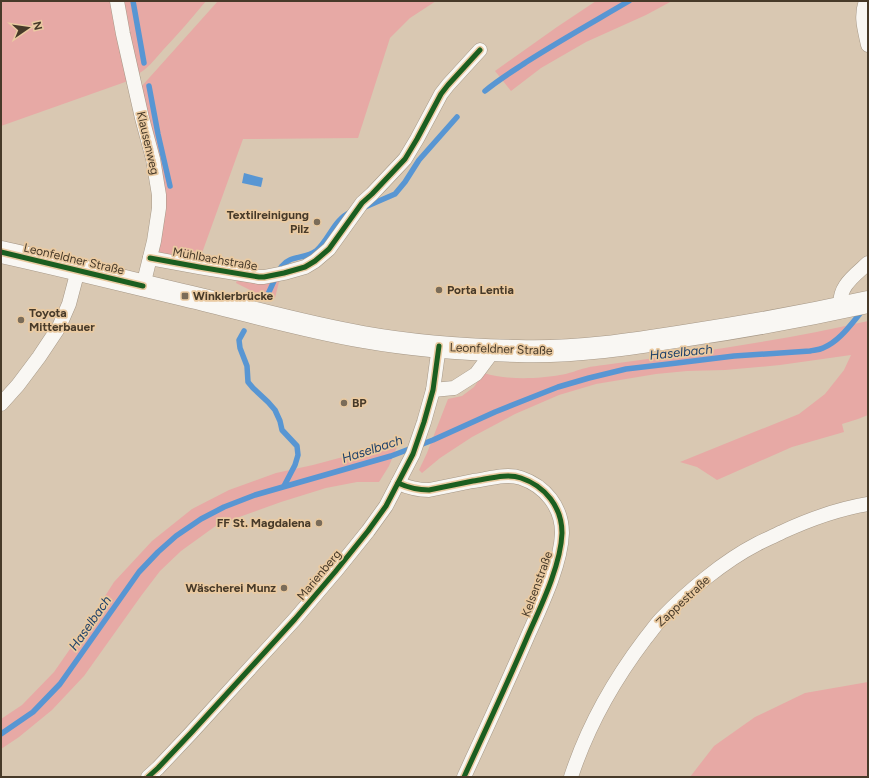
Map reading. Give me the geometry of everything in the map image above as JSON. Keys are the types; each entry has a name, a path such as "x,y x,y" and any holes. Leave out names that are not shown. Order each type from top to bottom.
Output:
{"main road":[{"name":"Leonfeldner Straße","path":"1,252 283,320 361,337 403,343 494,350 568,350 635,344 856,305"}],"street":[{"name":"Klausenweg","path":"117,1 140,111 153,159 159,195 159,208 154,241 143,286"},
{"path":"866,1 863,11 863,22 868,45"},
{"name":"Mühlbachstraße","path":"150,258 259,277 284,273 304,267 315,261 329,249 362,203 405,159 441,94 480,50"},
{"name":"Leonfeldner Straße","path":"856,305 839,300 848,282 868,263"},
{"path":"1,404 18,385 59,327 69,304 78,270"},
{"name":"Marienberg","path":"148,777 166,760 249,670 329,580 386,506 413,454 424,422 433,390 439,346"},
{"path":"433,390 454,388 476,374 494,350"},
{"name":"Kelsenstraße","path":"398,483 418,490 429,490 504,476 520,477 532,482 544,491 553,501 560,515 562,532 560,550 554,572 513,672 464,777"},
{"name":"Zappestraße","path":"571,777 575,764 591,728 612,687 635,652 662,618 694,588 726,563 757,544 825,514 868,504"}],"shaded area":[{"path":"1,1 113,1 128,81 1,126"},
{"path":"122,1 206,1 151,64 136,75"},
{"path":"218,1 436,1 410,18 390,38 358,138 243,139 202,253 163,256 159,253 141,87"},
{"path":"596,1 672,1 646,15 586,42 541,68 511,91 495,71"},
{"path":"238,278 280,278 275,298 258,294 236,283"},
{"path":"868,321 868,415 842,424 844,432 792,447 717,480 697,467 680,462 799,414 825,394 844,370 851,355 780,365 656,374 596,384 559,395 515,414 472,437 440,458 422,473 419,470 448,399 462,396 474,387 484,373 511,378 532,378 567,374 590,367 769,341"},
{"path":"399,442 389,466 379,482 357,482 326,488 281,502 217,525 181,551 160,571 84,676 52,710 19,737 1,749 1,719 22,705 54,672 114,582 152,541 192,509 229,490 276,473 313,465"},
{"path":"868,682 868,777 690,777 714,746 755,717 805,693"}],"water":[{"path":"244,173 263,178 261,187 242,183"}],"waterway":[{"path":"133,1 144,63"},
{"path":"485,91 540,53 629,1"},
{"path":"149,86 170,186"},
{"path":"365,207 395,194 405,182 419,160 457,117"},
{"path":"268,294 285,263 289,260 308,255 316,251 340,220 351,212"},
{"name":"Haselbach","path":"1,734 33,712 60,684 139,572 158,552 176,536 201,519 224,507 255,495 391,456 433,440 525,400 558,387 589,378 626,369 734,356 820,349 829,345 840,337 863,310"},
{"path":"244,331 239,340 240,348 247,366 248,382 275,410 282,430 297,446 298,455 295,465 284,486"}],"cycle path":[{"path":"150,258 259,277 284,273 305,267 315,261 329,249 362,203 405,159 441,94 480,50"},
{"path":"1,252 143,286"},
{"path":"148,777 191,733 295,619 335,572 386,506 413,454 424,422 433,390 439,346"},
{"path":"398,483 421,490 429,490 497,477 516,477 538,486 545,492 555,506 559,515 562,533 555,571 540,610 464,777"}],"place":[{"name":"Textilreinigung Pilz","path":"317,222"},
{"name":"Porta Lentia","path":"439,290"},
{"name":"Winklerbrücke","path":"185,296"},
{"name":"Toyota Mitterbauer","path":"21,320"},
{"name":"BP","path":"344,403"},
{"name":"FF St. Magdalena","path":"319,523"},
{"name":"Wäscherei Munz","path":"284,588"}]}
